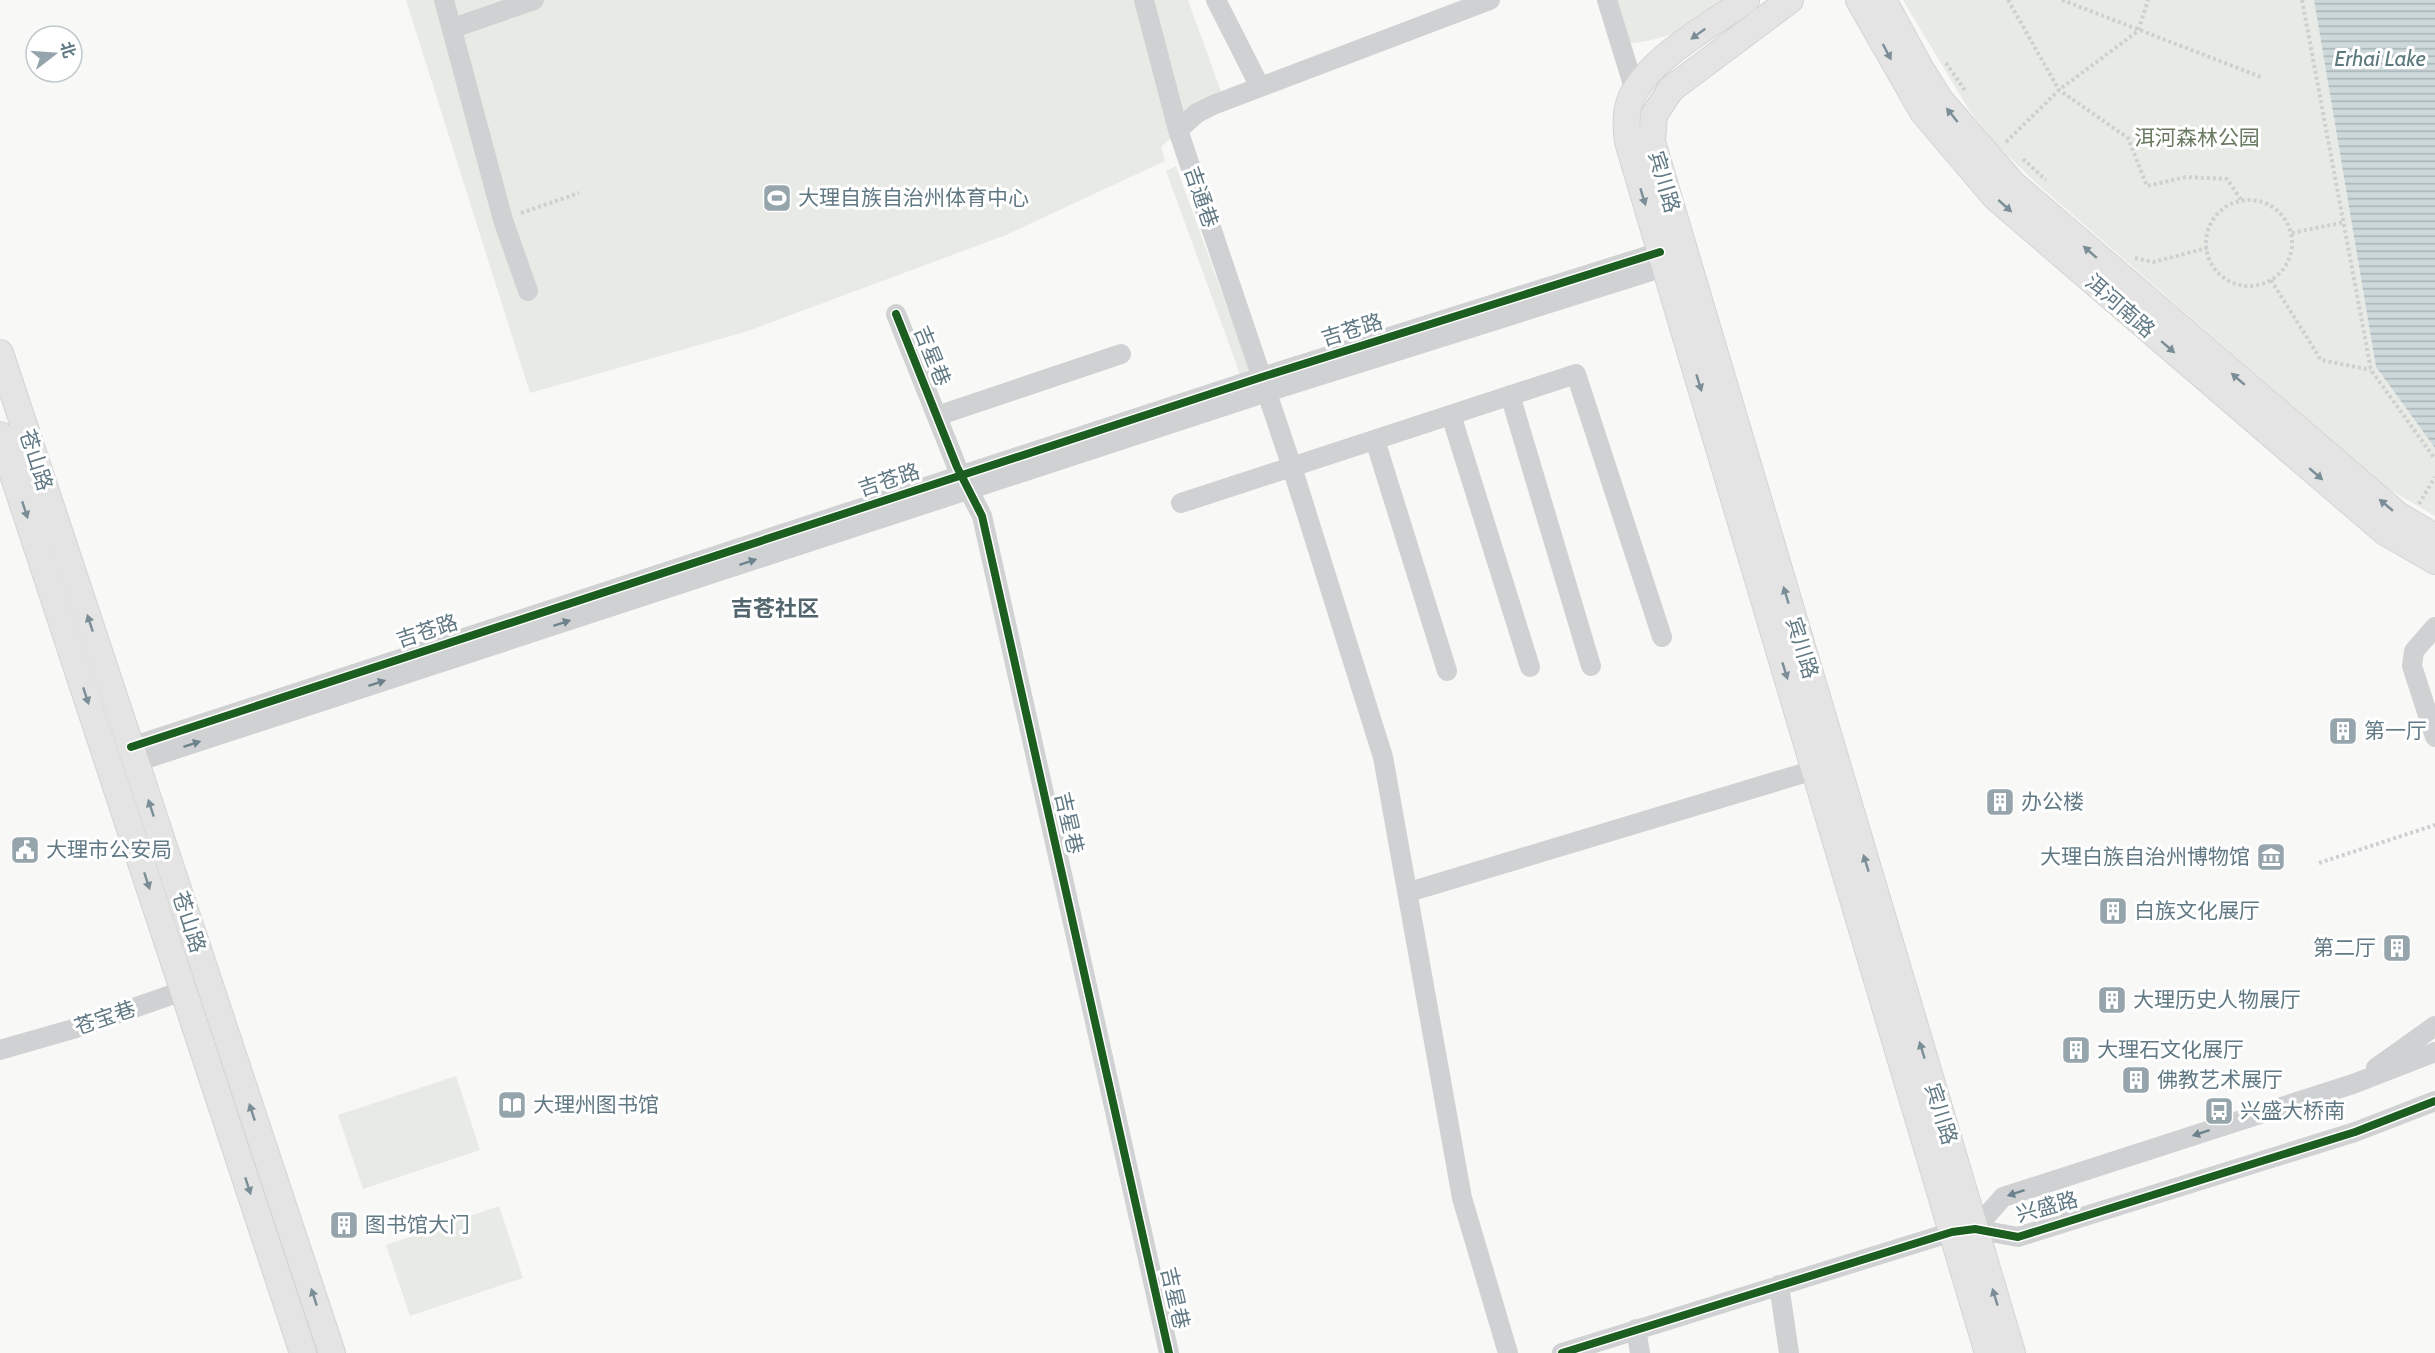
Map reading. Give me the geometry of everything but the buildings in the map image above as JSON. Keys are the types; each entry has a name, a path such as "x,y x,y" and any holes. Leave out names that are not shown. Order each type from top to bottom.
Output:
{"main road":[{"name":"宾川路","path":"1746,0 1666,58 1635,92 1627,112 1627,135 1814,770 1963,1230 2012,1353"},
{"name":"宾川路","path":"1790,0 1684,77 1668,93 1659,104 1652,122 1653,145 1963,1230 1988,1353"},
{"name":"洱河南路","path":"1859,0 1900,77 1923,112 1996,198 2385,532 2431,554"},
{"name":"洱河南路","path":"1883,0 1940,100 2012,183 2392,510 2431,554"},
{"name":"苍山路","path":"0,354 332,1353"},
{"name":"苍山路","path":"0,435 7,477 184,991 303,1353"}],"street":[{"path":"444,0 503,220 528,291"},
{"path":"453,27 534,0"},
{"name":"吉通巷","path":"1144,0 1178,130 1292,467 1383,757 1409,891 1462,1198 1508,1353"},
{"path":"1216,0 1260,87"},
{"path":"1178,130 1197,113 1490,0"},
{"path":"1607,0 1635,92"},
{"name":"吉苍路","path":"134,755 965,482 1662,260"},
{"name":"吉星巷","path":"896,314 965,482 982,516 1169,1353"},
{"path":"937,416 1121,354"},
{"path":"1181,503 1576,374 1662,637"},
{"path":"1510,395 1591,666"},
{"path":"1451,415 1530,667"},
{"path":"1375,440 1447,670"},
{"path":"2435,627 2414,651 2412,666 2435,737"},
{"path":"1409,891 1814,770"},
{"name":"苍宝巷","path":"0,1050 73,1029 209,983"},
{"path":"2353,1084 2435,1026"},
{"name":"兴盛路","path":"1562,1353 1963,1230 2003,1197 2353,1084 2435,1052"},
{"name":"兴盛路","path":"1963,1230 2018,1237 2355,1132 2433,1103"},
{"path":"1779,1285 1789,1353"},
{"path":"1636,1329 1640,1353"}],"path":[{"path":"2008,0 2059,90 2128,138 2147,186 2186,177 2227,179 2242,201"},
{"path":"2062,0 2261,77"},
{"path":"2005,142 2059,90 2138,31 2148,0"},
{"path":"2302,0 2371,370 2435,459"},
{"path":"1943,58 1969,97"},
{"path":"1998,133 2013,150"},
{"path":"2022,158 2047,181"},
{"path":"503,220 579,193"},
{"path":"2252,200 2270,205 2284,217 2292,233 2292,249 2287,265 2262,285 2247,287 2231,283 2218,273 2209,259 2207,248 2209,226 2219,212 2234,202 2252,200"},
{"path":"2292,233 2344,222"},
{"path":"2132,258 2153,262 2207,248"},
{"path":"2271,280 2321,360 2371,370"},
{"path":"2426,512 2417,507 2435,477"},
{"path":"2319,863 2435,825"}],"green space":[{"name":"大理自族自治州体育中心","path":"406,0 1188,0 1222,94 1161,147 1165,161 1006,235 748,331 530,393"},
{"path":"1614,0 1724,0 1691,24 1671,34 1631,43 1621,34"},
{"name":"洱河森林公园","path":"1903,0 2314,0 2376,367 2435,448 2435,516 2387,488 2035,182 1997,145 1969,110"},
{"path":"1176,166 1251,373 1241,377 1166,171"},
{"path":"456,1076 480,1150 363,1189 338,1115"},
{"path":"499,1206 523,1278 410,1316 386,1245"}],"water":[{"name":"Erhai Lake","path":"2314,0 2435,0 2435,448 2376,367"}],"cycle path":[{"path":"131,747 1262,377 1660,252"},
{"path":"896,314 957,467 982,516 1169,1353"},
{"path":"1562,1353 1952,1232 1975,1229 2018,1237 2355,1132 2435,1101"}],"place":[{"name":"大理自族自治州体育中心","path":"777,198"},
{"name":"第一厅","path":"2343,731"},
{"name":"办公楼","path":"2000,802"},
{"name":"大理市公安局","path":"25,850"},
{"name":"大理白族自治州博物馆","path":"2271,857"},
{"name":"白族文化展厅","path":"2113,911"},
{"name":"第二厅","path":"2397,948"},
{"name":"大理历史人物展厅","path":"2112,1000"},
{"name":"大理石文化展厅","path":"2076,1050"},
{"name":"佛教艺术展厅","path":"2136,1080"},
{"name":"大理州图书馆","path":"512,1105"},
{"name":"兴盛大桥南","path":"2219,1111"},
{"name":"图书馆大门","path":"344,1225"}],"district":[{"name":"吉苍社区","path":"775,608"}]}
